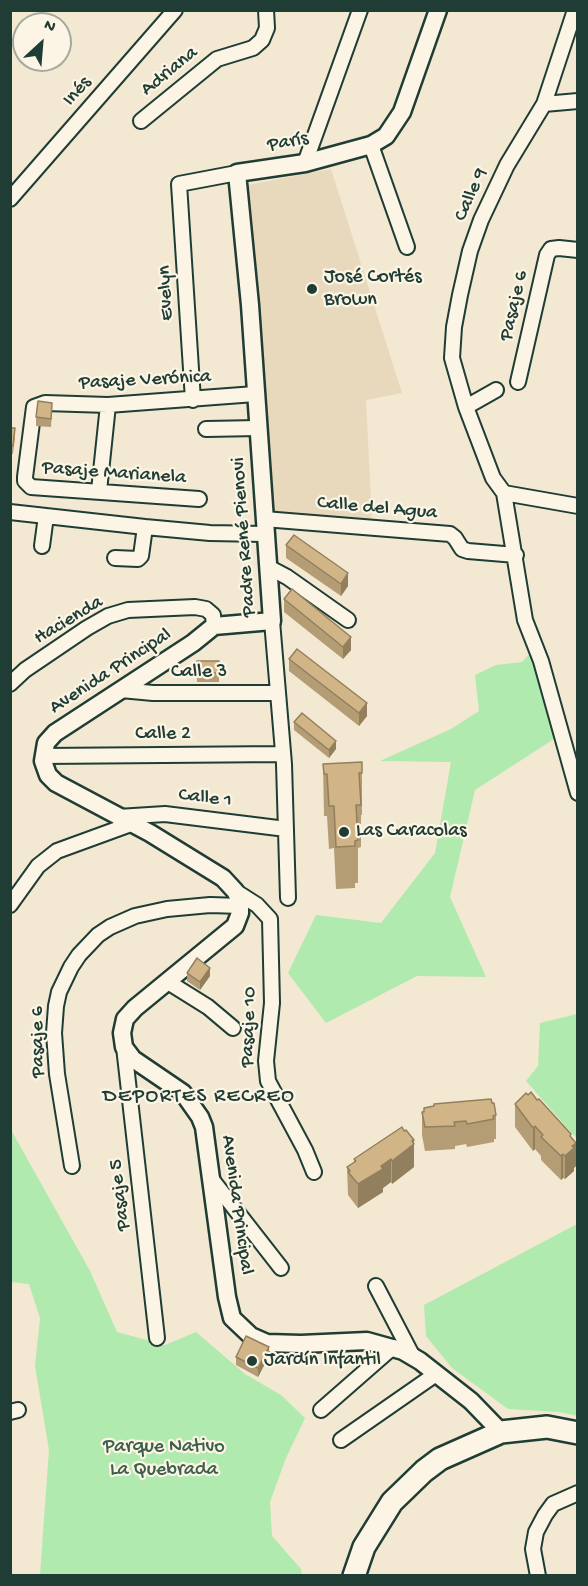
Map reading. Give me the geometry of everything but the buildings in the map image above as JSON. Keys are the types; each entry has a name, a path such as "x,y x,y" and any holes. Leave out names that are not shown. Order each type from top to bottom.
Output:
{"main road":[{"path":"354,1575 364,1547 378,1521 392,1502 408,1485 440,1459 501,1432 547,1428 578,1433"}],"street":[{"name":"Inés","path":"10,199 175,10"},
{"name":"Adriana","path":"141,121 217,59 253,48 262,40 267,28 266,10"},
{"path":"305,163 360,10"},
{"name":"París","path":"179,184 305,163 371,145 386,136 402,111 438,10"},
{"name":"Calle 9","path":"575,10 544,104 507,165 481,220 470,251 454,327 452,358 466,407 493,478 504,493 525,620 541,661 578,793"},
{"path":"544,104 578,101"},
{"path":"371,145 406,247"},
{"name":"Padre René Pienovi","path":"237,173 250,305 264,526 283,754 288,898"},
{"name":"Evelyn","path":"179,184 193,400"},
{"name":"Pasaje 6","path":"518,382 547,255 551,249 578,250"},
{"path":"466,407 496,390"},
{"name":"Pasaje Verónica","path":"28,485 25,477 32,410 37,405 45,403 108,405 255,394"},
{"path":"99,491 108,405"},
{"path":"206,429 258,428"},
{"name":"Pasaje Marianela","path":"28,485 35,488 199,499"},
{"path":"504,493 578,506"},
{"name":"Calle del Agua","path":"10,512 145,528 210,533 264,526 450,534 456,538 462,549 468,551 516,555"},
{"path":"42,546 46,516"},
{"path":"115,558 138,559 141,556 145,528"},
{"path":"268,567 287,577 348,620"},
{"name":"Hacienda","path":"10,684 25,670 87,627 108,616 128,610 195,607 206,609 213,615 214,626"},
{"path":"214,626 272,621"},
{"name":"Avenida Principal","path":"43,756 46,743 55,733 193,643 214,626"},
{"name":"Calle 3","path":"121,690 153,693 277,693"},
{"name":"Calle 2","path":"43,756 283,754"},
{"path":"43,756 46,771 56,783 125,820 223,878 238,898 240,913 235,926 135,1008 125,1019 122,1033 124,1047"},
{"name":"Calle 1","path":"10,905 38,866 57,851 125,820 165,814 286,829"},
{"name":"Pasaje 6","path":"72,1166 57,1074 54,1034 56,1006 70,967 98,935 135,915 210,905 238,898"},
{"name":"Pasaje 10","path":"238,898 257,905 270,920 272,991 266,1061 268,1081 305,1150 314,1172"},
{"path":"168,982 208,1007 233,1028"},
{"name":"Avenida Principal","path":"124,1047 133,1059 177,1088 195,1108 204,1127 227,1297 232,1318 237,1325 258,1340 277,1344 356,1341 393,1347 412,1355 471,1401 501,1432"},
{"name":"Pasaje 5","path":"124,1047 157,1338"},
{"path":"210,1177 281,1268"},
{"path":"376,1286 412,1355"},
{"path":"321,1410 393,1347"},
{"path":"341,1440 436,1374"},
{"path":"538,1575 533,1549 536,1532 553,1504 578,1493"}],"shaded area":[{"name":"José Cortés Brown","path":"331,169 402,393 366,400 372,521 270,518 248,185"}],"green space":[{"path":"534,649 557,737 475,790 450,897 486,977 417,976 326,1023 288,973 316,915 381,923 435,853 451,762 380,761 451,729 479,711 475,675 496,665 522,662"},
{"path":"578,1014 577,1139 526,1081 538,1066 540,1023"},
{"name":"Parque Nativo La Quebrada","path":"10,1128 90,1271 117,1332 165,1345 196,1332 245,1374 281,1395 305,1418 286,1458 270,1502 272,1536 301,1569 302,1575 40,1575 49,1450 35,1366 40,1318 29,1284 11,1282"},
{"path":"577,1224 577,1416 559,1412 508,1409 452,1368 426,1336 424,1305"}],"place":[{"name":"José Cortés Brown","path":"312,289"},
{"name":"Las Caracolas","path":"344,832"},
{"name":"Jardín Infantil","path":"252,1361"}],"district":[{"name":"DEPORTES RECREO","path":"199,1098"}]}
